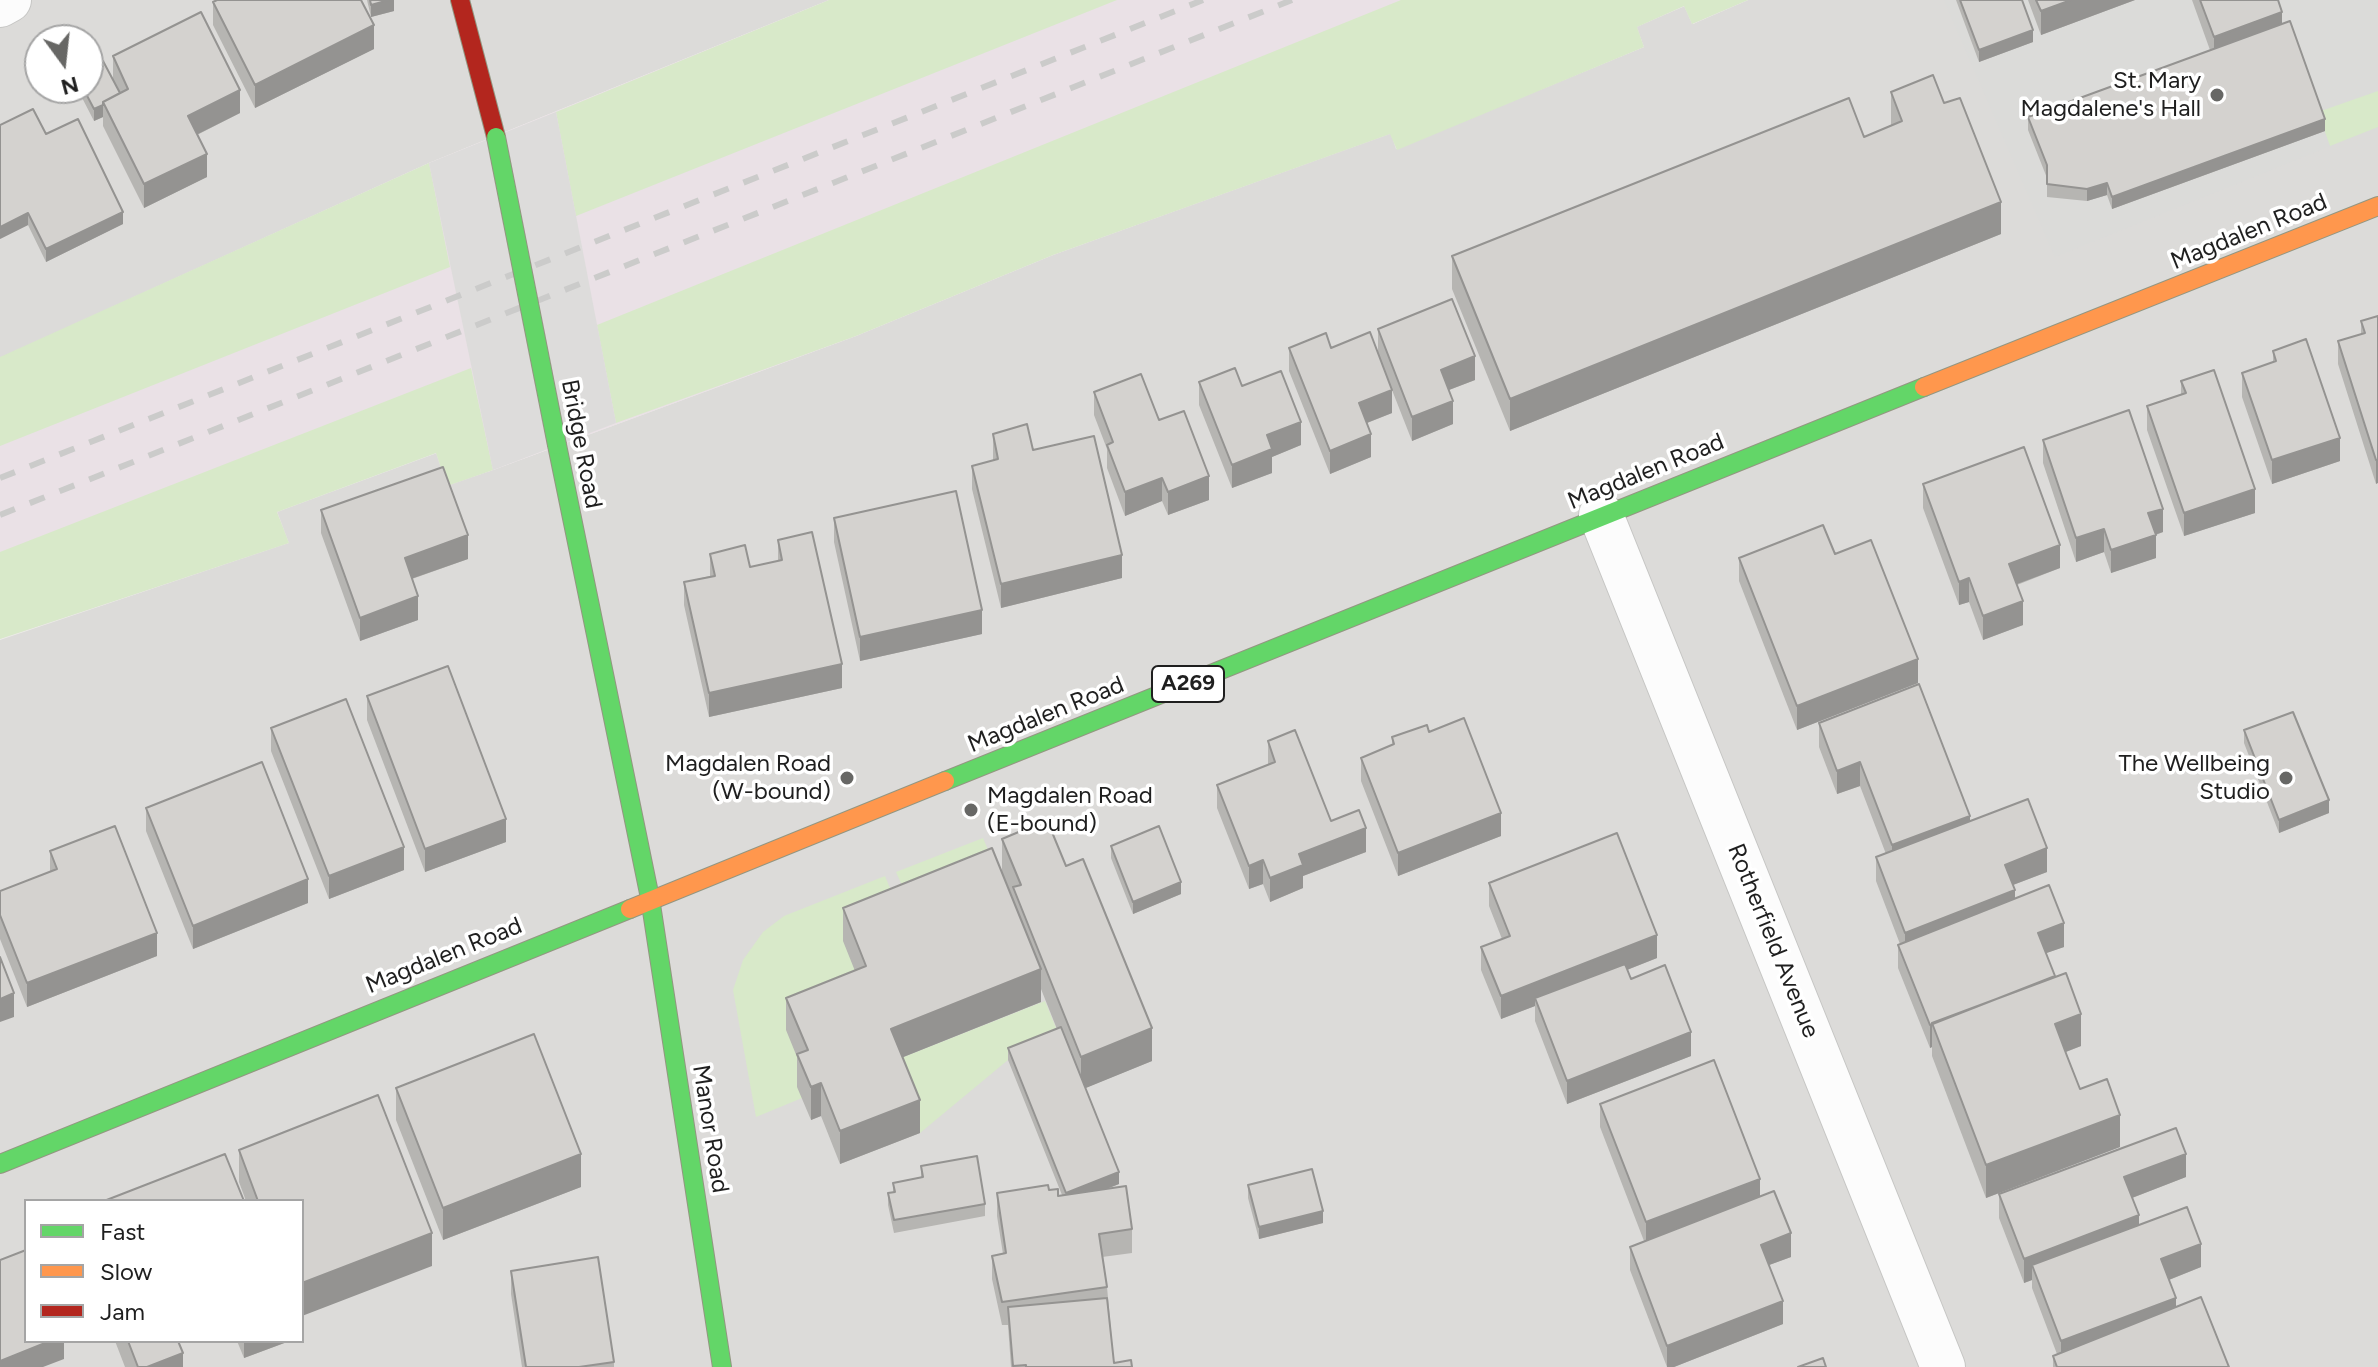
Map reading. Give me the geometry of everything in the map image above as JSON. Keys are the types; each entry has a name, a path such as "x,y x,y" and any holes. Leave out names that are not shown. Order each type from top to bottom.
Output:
{"main road":[{"name":"Bridge Road","path":"460,0 496,137 650,898"},
{"name":"Magdalen Road","path":"0,1164 650,898 2378,206"},
{"name":"Manor Road","path":"650,898 722,1367"}],"street":[{"path":"0,5 9,0"},
{"name":"Rotherfield Avenue","path":"1601,515 1943,1367"}],"shaded area":[{"path":"0,0 829,0 429,163 0,358"},
{"path":"829,0 1748,0 1692,24 1684,6 1637,27 1644,47 1447,128 1390,134 1053,255 856,336 447,486 436,453 277,511 289,543 0,639 0,358 429,163"},
{"path":"1748,0 2378,0 2378,1367 0,1367 0,640 288,543 277,512 437,453 447,485 856,336 1053,255 1391,133 1396,149 1644,47 1636,27 1685,6 1693,24"},
{"path":"1944,0 2378,0 2378,127 2055,257"}],"green space":[{"path":"829,0 1117,0 576,216 556,112"},
{"path":"1401,0 1748,0 1692,24 1684,6 1637,27 1644,47 1397,150 1390,134 1053,255 856,336 616,423 597,325"},
{"path":"2378,91 2378,127 2330,146 2318,112"},
{"path":"429,163 450,267 0,446 0,357"},
{"path":"471,368 493,470 447,486 436,453 277,512 289,543 0,639 0,552"},
{"path":"983,838 1000,878 914,912 896,872"},
{"path":"885,876 902,917 866,999 808,1083 802,1098 756,1117 733,990 743,960 763,932 784,916"},
{"path":"1045,1001 1061,1040 1008,1060 920,1133 891,1062"}],"pier":[{"path":"556,112 616,423 493,470 429,163"}],"building":[{"path":"361,0 374,25 255,85 213,2"},
{"path":"370,0 389,0 371,5"},
{"path":"1960,0 2022,0 2033,30 1979,50"},
{"path":"2036,0 2071,0 2041,11"},
{"path":"2200,0 2278,0 2282,12 2214,37"},
{"path":"201,12 240,90 188,116 207,154 144,184 104,104 128,89 113,56"},
{"name":"St. Mary Magdalene's Hall","path":"2290,21 2325,119 2112,197 2107,183 2087,189 2047,184 2047,165 2028,117"},
{"path":"104,63 120,93 104,101"},
{"path":"1933,75 1944,103 1960,98 2001,202 1510,399 1452,256 1849,98 1864,137 1902,121 1891,92"},
{"path":"33,109 46,134 78,119 123,212 46,249 28,213 0,227 0,125"},
{"path":"1452,299 1475,356 1441,370 1453,401 1412,417 1378,329"},
{"path":"2378,316 2376,460 2338,341 2365,333 2361,321"},
{"path":"1370,332 1392,390 1359,403 1371,434 1330,451 1289,348 1326,333 1331,348"},
{"path":"2306,339 2340,438 2272,460 2242,373 2276,361 2273,351"},
{"path":"1235,368 1242,386 1281,371 1301,422 1267,435 1272,449 1232,465 1199,382"},
{"path":"2214,370 2255,489 2184,513 2147,406 2186,393 2181,381"},
{"path":"1141,374 1159,420 1184,411 1209,476 1168,492 1162,478 1125,492 1107,445 1113,442 1094,392"},
{"path":"2129,410 2163,509 2148,513 2156,535 2111,550 2104,529 2076,538 2043,440"},
{"path":"1027,424 1033,450 1094,436 1122,555 1001,584 972,466 998,459 993,434"},
{"path":"2024,447 2060,545 2009,564 2023,601 1983,616 1969,578 1959,582 1923,484"},
{"path":"443,467 468,535 405,558 418,596 360,618 321,510"},
{"path":"956,491 982,610 860,637 834,518"},
{"path":"1823,525 1835,554 1871,540 1918,659 1797,706 1739,558"},
{"path":"812,532 842,664 709,693 684,582 715,576 710,554 745,545 750,567 782,560 778,540"},
{"path":"448,666 506,819 425,849 367,696"},
{"path":"1919,684 1970,816 1892,845 1860,762 1837,771 1819,723"},
{"path":"346,699 404,847 329,876 271,728"},
{"name":"The Wellbeing Studio","path":"2293,712 2329,800 2279,820 2244,730"},
{"path":"1464,718 1501,813 1398,853 1361,758 1394,744 1392,737 1427,725 1429,732"},
{"path":"1295,730 1331,821 1359,810 1366,828 1299,854 1303,865 1270,878 1263,860 1249,866 1217,785 1275,762 1268,741"},
{"path":"262,762 308,879 193,926 146,808"},
{"path":"2028,799 2047,848 2005,865 2015,890 1905,933 1876,857"},
{"path":"1047,820 1066,866 1083,859 1152,1028 1081,1057 1013,887 1021,885 1002,839"},
{"path":"115,826 157,933 27,983 0,915 0,891 57,869 50,851"},
{"path":"1159,826 1181,882 1133,902 1111,846"},
{"path":"1617,833 1657,935 1501,996 1481,947 1510,936 1489,883"},
{"path":"992,848 1041,969 891,1029 920,1100 840,1131 821,1083 811,1087 797,1054 808,1050 786,998 866,966 843,908"},
{"path":"2049,885 2064,923 2038,933 2055,976 1930,1025 1898,945"},
{"path":"0,957 14,993 0,999"},
{"path":"1625,964 1631,979 1665,965 1691,1032 1567,1081 1535,998"},
{"path":"2066,973 2081,1014 2055,1024 2067,1056 2080,1089 2107,1079 2120,1115 1986,1165 1932,1023"},
{"path":"1061,1027 1119,1172 1066,1193 1008,1048"},
{"path":"534,1034 581,1154 443,1208 396,1088"},
{"path":"1714,1060 1760,1179 1646,1222 1600,1104"},
{"path":"378,1095 432,1233 304,1282 304,1199 257,1199 239,1150"},
{"path":"2176,1128 2186,1154 2124,1177 2139,1215 2024,1259 1999,1194"},
{"path":"225,1154 243,1199 109,1199"},
{"path":"977,1156 985,1204 894,1220 888,1193 895,1192 893,1183 923,1177 921,1166"},
{"path":"1312,1169 1323,1211 1259,1227 1248,1185"},
{"path":"1048,1185 1049,1190 1058,1189 1058,1196 1126,1186 1132,1229 1099,1234 1107,1287 1002,1302 992,1256 1006,1253 997,1193"},
{"path":"1774,1191 1791,1233 1761,1245 1783,1301 1667,1346 1630,1247"},
{"path":"2187,1207 2201,1244 2161,1259 2176,1298 2061,1341 2032,1265"},
{"path":"24,1251 24,1343 45,1343 0,1361 0,1260"},
{"path":"598,1257 614,1362 579,1367 526,1367 511,1271"},
{"path":"2201,1297 2229,1367 2057,1367 2053,1356"},
{"path":"1107,1298 1114,1363 1131,1360 1132,1367 1013,1366 1008,1307"},
{"path":"129,1343 179,1343 183,1353 147,1367 138,1367"},
{"path":"1823,1358 1826,1367 1798,1367"}],"railway":[{"path":"0,478 1203,0"},
{"path":"0,515 1292,0"}],"traffic: fast":[{"path":"496,137 557,445"},
{"path":"945,781 1924,387"},
{"path":"557,445 650,898 722,1367"},
{"path":"0,1164 630,909"}],"traffic: slow":[{"path":"1924,387 2378,206"},
{"path":"630,909 945,781"}],"traffic: jam":[{"path":"460,0 496,137"}],"place":[{"name":"St. Mary Magdalene's Hall","path":"2217,95"},
{"name":"Magdalen Road (W-bound)","path":"847,778"},
{"name":"The Wellbeing Studio","path":"2286,778"},
{"name":"Magdalen Road (E-bound)","path":"971,810"}]}
